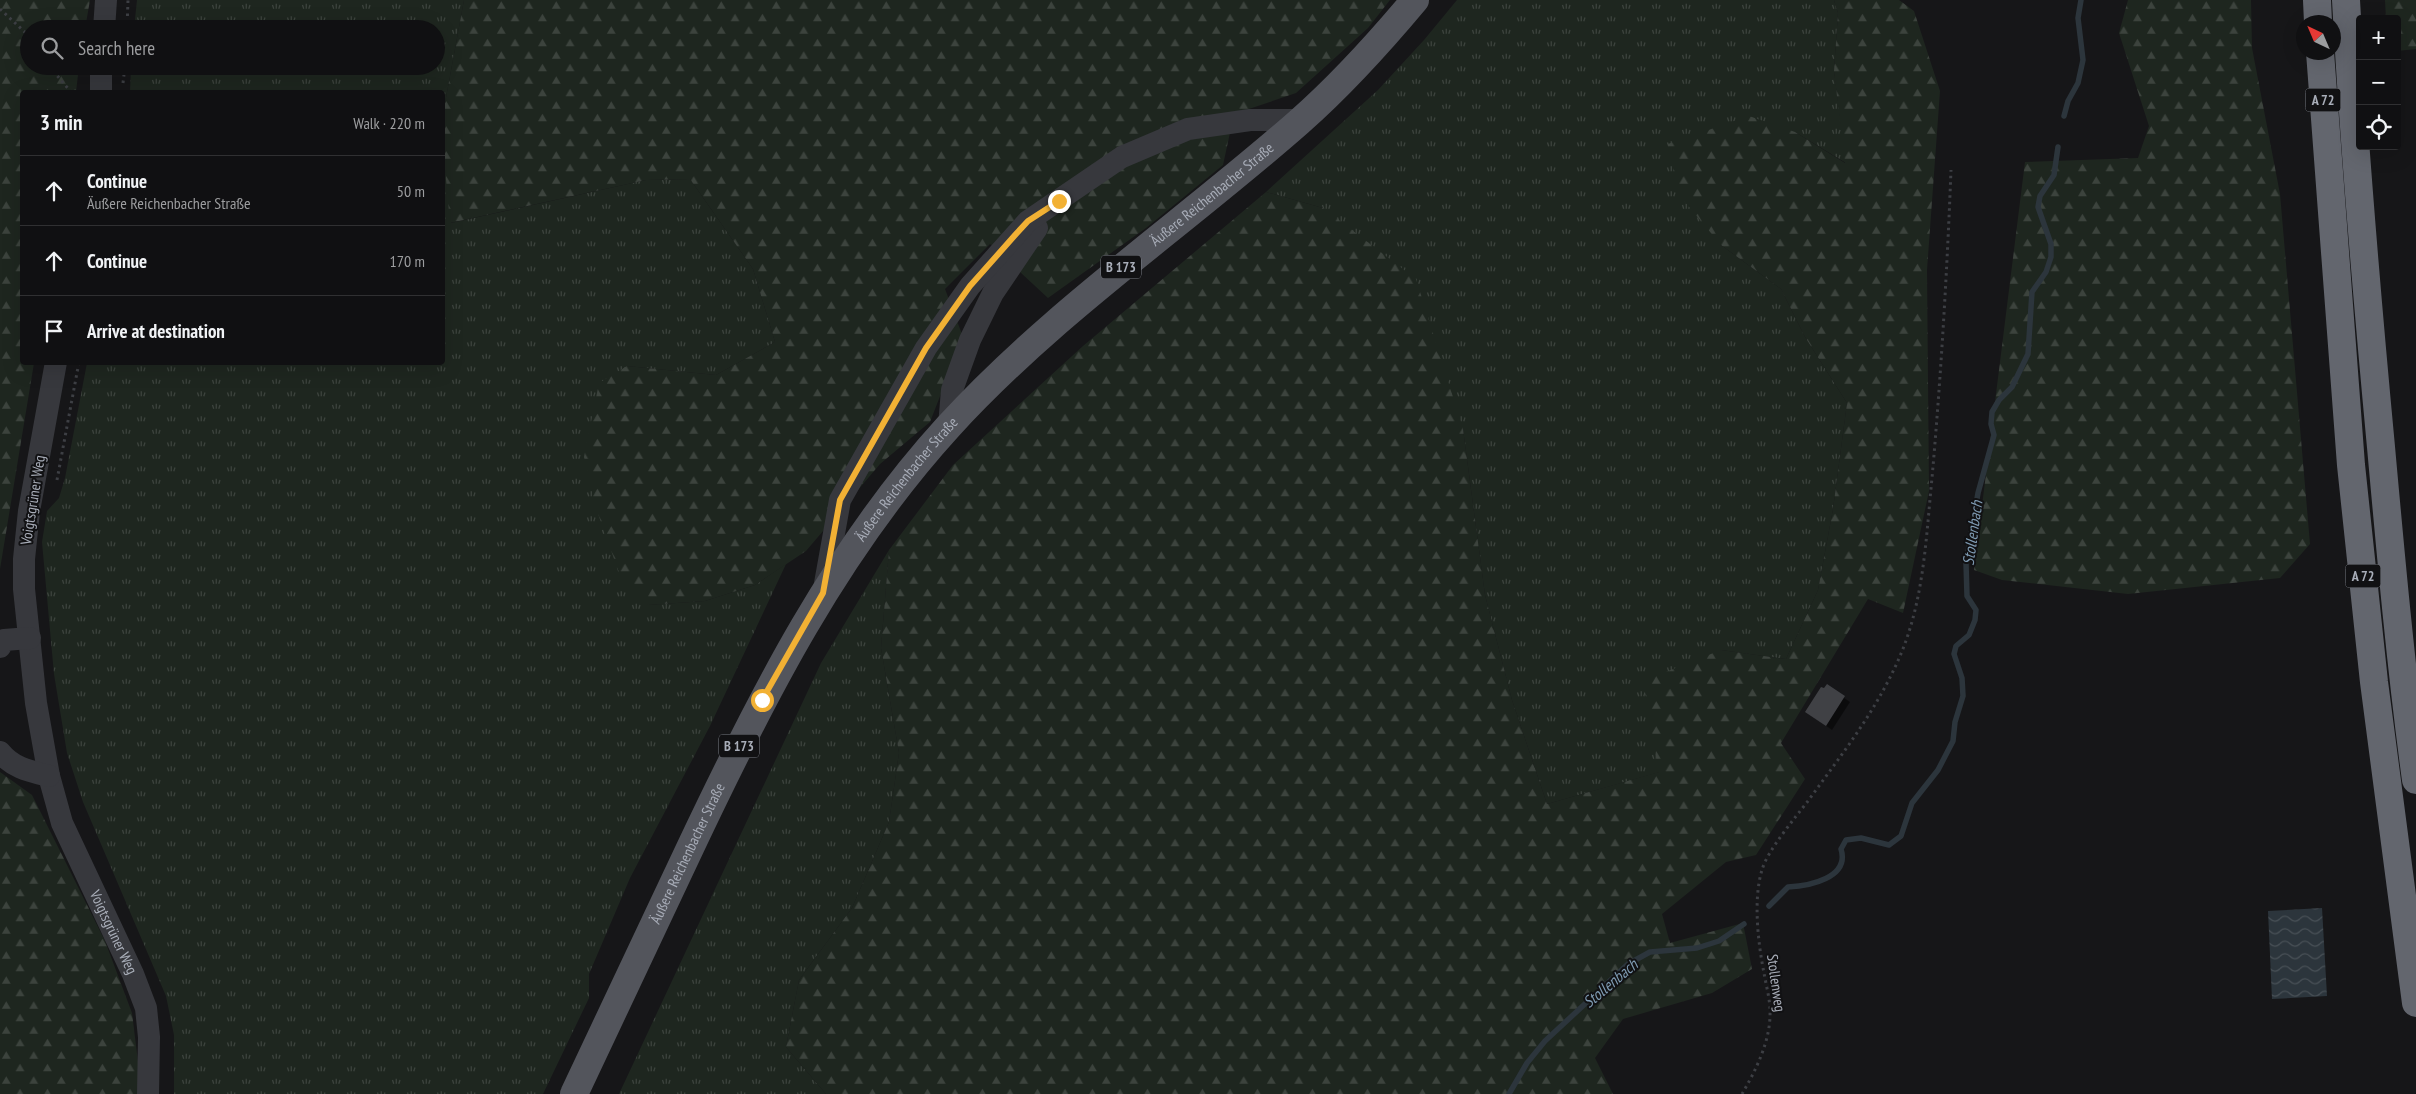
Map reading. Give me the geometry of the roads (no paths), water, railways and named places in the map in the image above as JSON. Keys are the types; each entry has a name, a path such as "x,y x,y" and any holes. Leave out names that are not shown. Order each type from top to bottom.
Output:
{"highway":[{"path":"2317,0 2318,15"},
{"name":"A 72","path":"2346,0 2352,112 2370,326 2403,679 2416,780"},
{"name":"A 72","path":"2321,60 2351,465 2374,682 2416,1003"}],"main road":[{"name":"Äußere Reichenbacher Straße","path":"574,1094 714,797 770,684 823,593 871,519 949,426 1002,371 1048,329 1301,120 1387,34 1415,0"}],"street":[{"path":"105,20 106,0"},
{"path":"100,90 101,75"},
{"path":"823,593 840,500 926,348 970,286 1028,221 1075,191 1122,157 1188,129 1250,120 1301,120"},
{"path":"949,426 952,390 970,340 993,293 1042,221 1075,191"},
{"name":"Voigtsgrüner Weg","path":"55,365 29,512 24,559 24,589 36,703 49,776 62,823 146,1008 149,1037 148,1094"},
{"path":"0,647 4,640 30,638"},
{"path":"0,752 6,760 21,770 49,776"}],"water":[{"path":"2322,908 2327,996 2272,999 2268,911"}],"waterway":[{"name":"Stollenbach","path":"2064,116 2068,101 2078,83 2083,60 2078,18 2081,0"},
{"name":"Stollenbach","path":"1769,906 1788,887 1806,885 1834,874 1842,859 1841,849 1846,840 1861,838 1889,845 1901,836 1912,803 1938,770 1953,741 1955,722 1963,696 1962,678 1954,654 1956,646 1969,635 1975,620 1976,610 1967,596 1966,563 1978,493 1994,435 1991,424 1992,412 1999,400 2012,387 2028,354 2032,292 2046,272 2051,257 2051,244 2038,207 2040,196 2054,175 2058,147"},
{"name":"Stollenbach","path":"1509,1094 1527,1063 1545,1041 1628,964 1650,952 1697,948 1719,941 1744,924"}]}
